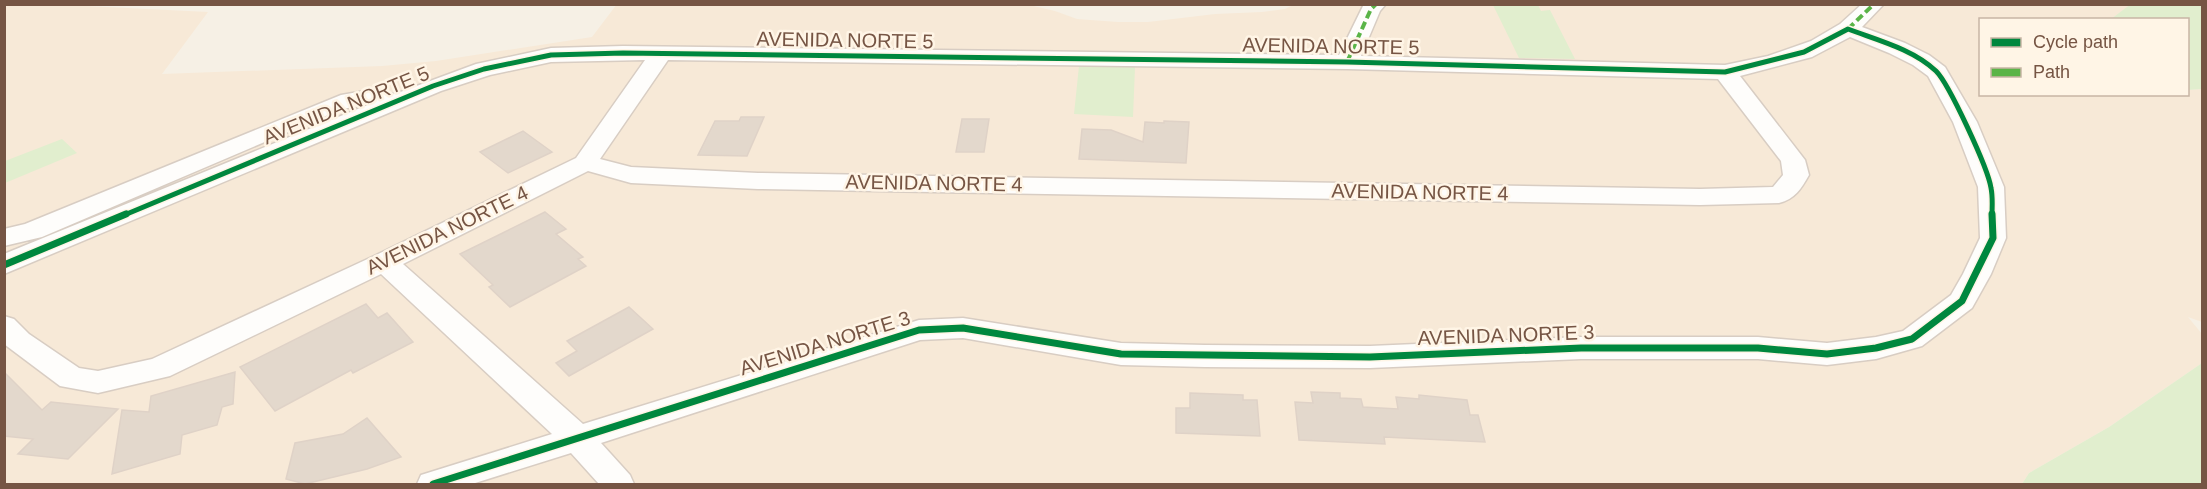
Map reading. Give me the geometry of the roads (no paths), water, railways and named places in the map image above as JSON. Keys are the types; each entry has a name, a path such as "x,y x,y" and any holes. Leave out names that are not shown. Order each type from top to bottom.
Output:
{"street":[{"path":"1347,62 1371,9 1376,4"},
{"path":"1725,72 1782,61 1825,45 1848,29 1874,4"},
{"name":"AVENIDA NORTE 3","path":"433,484 919,330 963,328 1121,354 1228,356 1370,357 1581,348 1758,348 1827,354 1876,348 1912,339 1962,301 1977,274 1993,238 1991,187 1965,122 1937,72 1913,56 1848,29"},
{"name":"AVENIDA NORTE 5","path":"4,265 393,101 484,69 551,55 623,53 1347,62 1725,72"},
{"path":"585,163 660,55"},
{"name":"AVENIDA NORTE 4","path":"4,326 19,341 71,378 98,382 159,368 384,262 585,163 631,175 758,181 1688,197 1779,195 1790,186 1796,175 1793,160 1725,72"},
{"path":"4,238 33,231 334,104 364,96 393,101"},
{"path":"384,262 576,438 618,484"}]}
